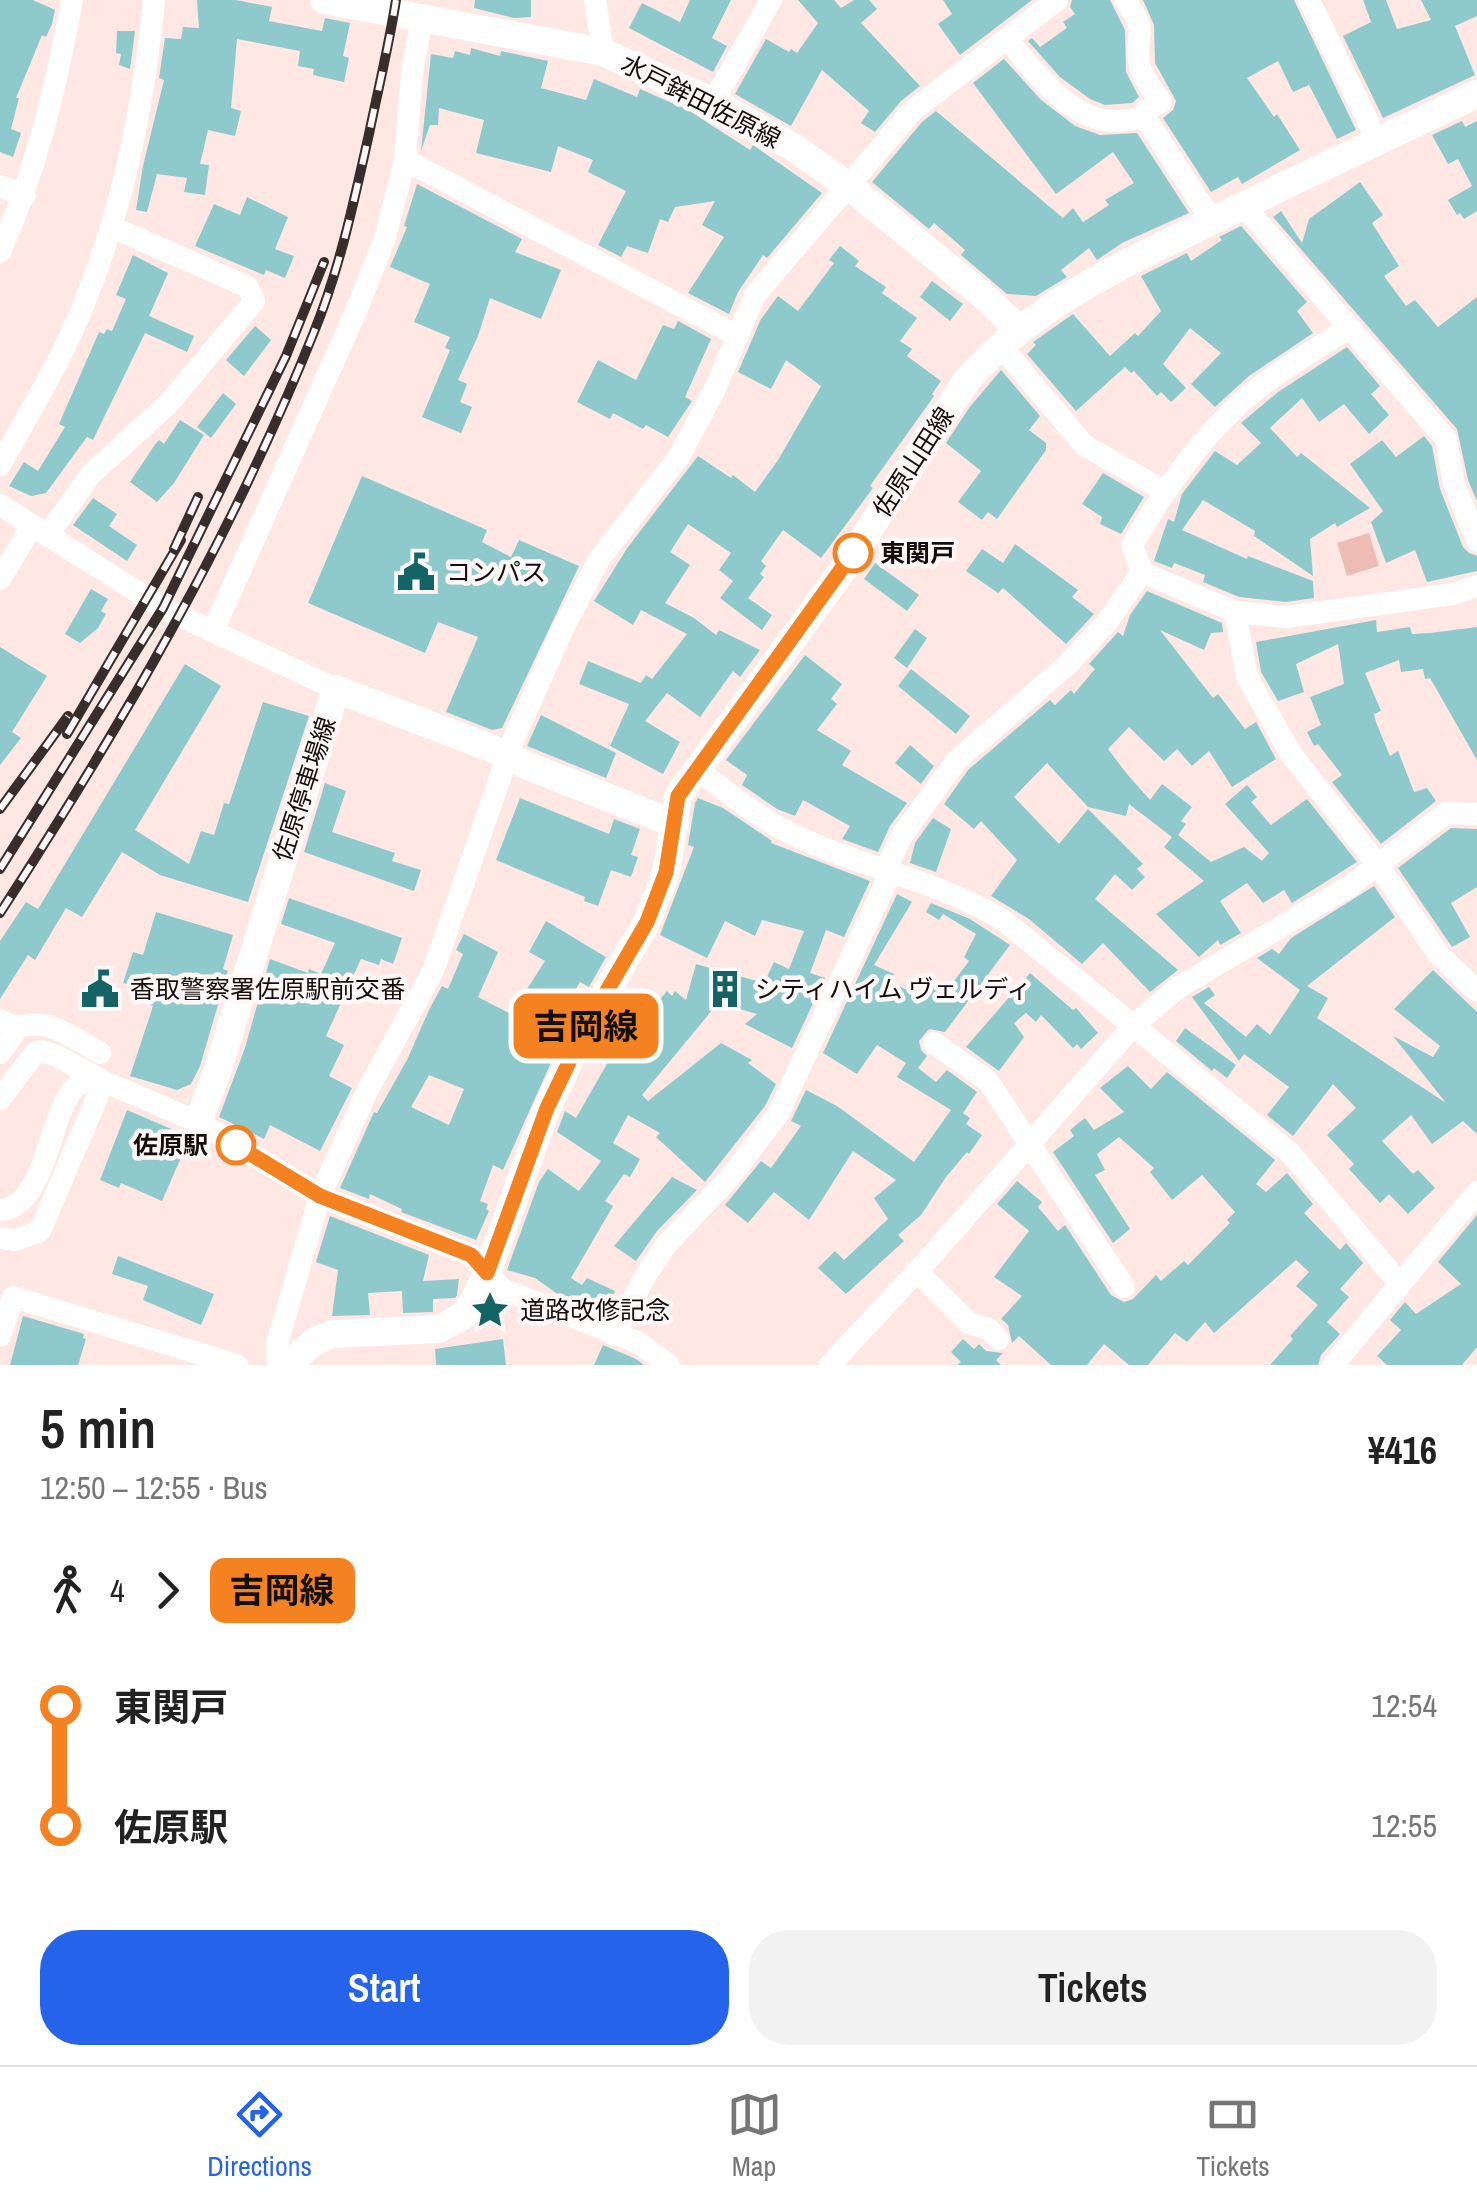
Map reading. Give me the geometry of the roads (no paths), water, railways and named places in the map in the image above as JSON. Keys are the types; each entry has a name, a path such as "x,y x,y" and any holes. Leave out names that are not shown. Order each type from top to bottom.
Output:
{"main road":[{"name":"水戸鉾田佐原線","path":"324,0 603,52 713,102 793,147 850,187 985,297 1009,338"},
{"name":"佐原山田線","path":"287,1365 315,1342 332,1334 424,1330 453,1324 472,1304 547,1108 587,1025 647,922 666,872 678,796 842,571 967,380 1009,338 1087,284 1477,94"},
{"name":"佐原停車場線","path":"198,1122 336,689 675,824"}],"street":[{"path":"0,252 25,196 51,105 72,0"},
{"path":"0,465 70,336 112,227 146,71 154,0"},
{"path":"595,0 603,52"},
{"path":"713,102 771,0"},
{"path":"278,1365 277,1344 320,1196 368,1089 433,971 508,756 562,631 600,558 678,458 755,295 912,112 1056,0"},
{"path":"1126,0 1140,19 1140,69 1161,102 1144,116"},
{"path":"1309,0 1378,142"},
{"path":"212,632 385,238 405,160 412,73 422,17"},
{"path":"1007,39 1048,88 1080,113 1111,123 1144,116"},
{"path":"1144,116 1212,221"},
{"path":"405,160 738,336"},
{"path":"0,186 25,196"},
{"path":"1243,206 1446,439 1454,484 1477,541"},
{"path":"0,578 91,474 169,403 254,302 248,287 112,227"},
{"path":"1350,328 1258,388 1216,427 1164,491 1132,546 1142,572 1236,612 1286,618 1452,594 1477,586"},
{"path":"1009,338 1084,445 1164,491"},
{"path":"0,506 148,600 336,689"},
{"path":"614,1335 666,1244 730,1177 778,1114 902,835 957,760 1066,666 1107,622 1142,572"},
{"path":"1236,612 1247,677 1291,754 1378,865 1438,954 1477,991"},
{"path":"697,769 779,828 888,873 967,898 993,914 1290,1152 1400,1284"},
{"path":"830,1365 1134,1025 1178,987 1350,886 1446,813 1477,814"},
{"path":"0,1053 8,1025 43,1025 100,1054"},
{"path":"934,1043 988,1081 1124,1287"},
{"path":"0,1099 36,1052 42,1050 62,1059 101,1087"},
{"path":"0,1210 14,1208 26,1197 67,1100 71,1078 62,1059"},
{"path":"67,1100 82,1082 198,1122 320,1196 471,1255 502,1289 640,1343 669,1365"},
{"path":"0,1238 16,1240 40,1231 101,1087"},
{"path":"1333,1365 1477,1192"},
{"path":"918,1271 969,1324 989,1329 998,1339"},
{"path":"0,1336 7,1294 237,1365"}],"railway":[{"path":"0,913 171,630 282,408 339,259 396,0"},
{"path":"0,869 163,608 286,356 324,262"},
{"path":"174,549 198,497"},
{"path":"67,734 181,540"},
{"path":"0,809 68,716"}],"place":[{"name":"東関戸","path":"853,553"},
{"name":"コンパス","path":"416,572"},
{"name":"香取警察署佐原駅前交番","path":"100,989"},
{"name":"シティハイム ヴェルディ","path":"725,989"},
{"name":"佐原駅","path":"236,1145"},
{"name":"道路改修記念","path":"490,1310"}]}
